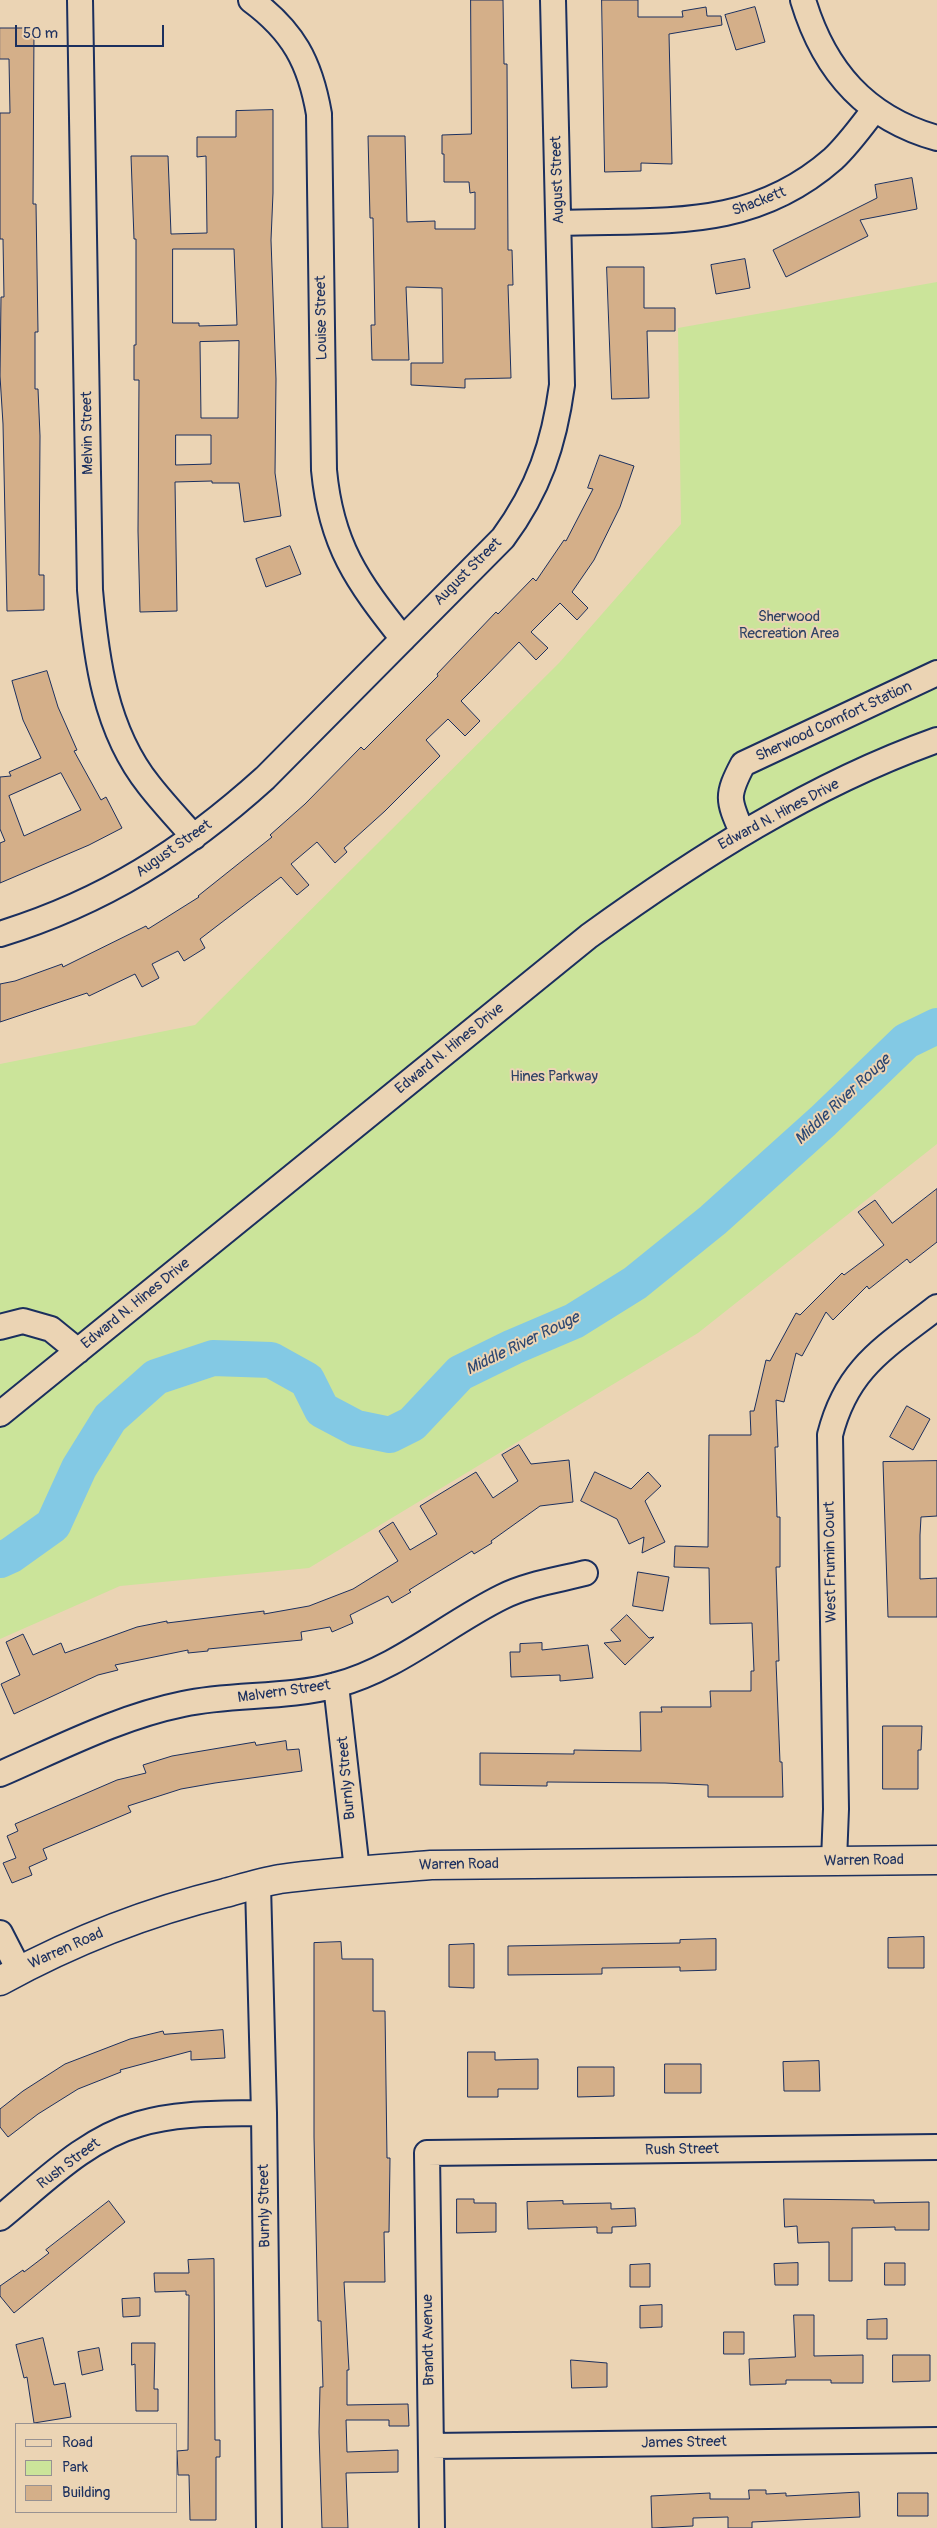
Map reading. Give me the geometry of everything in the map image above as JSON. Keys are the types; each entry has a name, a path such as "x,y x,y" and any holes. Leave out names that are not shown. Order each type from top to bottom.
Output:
{"main road":[{"name":"Warren Road","path":"10,1976 78,1942 134,1920 191,1901 279,1880 357,1870 431,1865 937,1860"}],"street":[{"name":"Melvin Street","path":"80,0 90,580 95,643 101,676 124,744 148,784 194,838"},
{"name":"Louise Street","path":"251,0 271,15 290,36 305,60 314,87 319,114 324,470 331,519 352,571 368,595 403,639"},
{"name":"August Street","path":"0,934 59,914 103,894 150,867 194,838 265,778 503,538 529,498 546,462 556,424 562,385 553,0"},
{"path":"803,0 809,20 824,52 845,82 874,110 929,136"},
{"name":"Shackett","path":"559,223 700,219 755,206 788,192 811,177 834,158 874,110"},
{"name":"Sherwood Comfort Station","path":"742,832 729,803 732,785 743,764 937,673"},
{"name":"Edward N. Hines Drive","path":"0,1414 589,936 663,882 742,832 850,777 937,740"},
{"name":"West Frumin Court","path":"834,1861 836,1809 830,1435 840,1403 859,1372 874,1357 937,1307"},
{"path":"0,1327 23,1321 51,1329 78,1351"},
{"name":"Malvern Street","path":"0,1774 143,1713 185,1703 286,1694 336,1685 360,1677 519,1589 586,1573"},
{"name":"Burnly Street","path":"336,1685 357,1870"},
{"name":"Burnly Street","path":"258,1884 264,2113 269,2528"},
{"path":"0,1934 10,1976"},
{"name":"Rush Street","path":"0,2218 80,2153 114,2133 138,2124 170,2117 264,2113"},
{"name":"Rush Street","path":"427,2153 937,2147"},
{"name":"Brandt Avenue","path":"427,2153 432,2528"},
{"name":"James Street","path":"431,2446 937,2440"}],"green space":[{"name":"Hines Parkway","path":"937,282 937,1144 698,1333 309,1568 120,1586 0,1639 0,1064 195,1025 559,663 681,524 678,328"}],"building":[{"path":"471,0 503,0 504,64 507,64 508,250 512,250 513,285 508,285 511,378 465,379 465,388 411,385 411,363 443,363 442,288 406,287 409,360 372,360 371,325 375,325 373,218 370,218 368,136 405,136 407,222 435,221 435,229 475,229 475,192 470,193 469,182 444,182 444,154 442,154 442,135 471,134"},
{"path":"602,0 638,0 638,17 683,17 682,11 706,7 707,16 721,16 722,25 669,34 672,164 641,163 641,171 605,172"},
{"path":"755,7 765,42 736,50 725,15"},
{"path":"0,28 34,28 33,204 36,204 38,332 35,332 35,389 38,389 40,436 39,575 44,575 44,610 7,611 3,424 0,376 1,297 4,297 3,239 0,239 0,113 10,113 9,59 0,59"},
{"path":"273,110 271,240 276,379 275,473 281,516 244,522 239,483 212,483 212,481 175,482 177,611 140,612 138,531 139,380 134,380 134,345 136,345 136,239 134,239 131,156 168,156 171,234 207,233 206,156 197,157 197,137 236,137 236,111","holes":["173,249 234,249 237,325 199,326 199,323 173,323","239,341 238,418 201,418 200,342","176,435 211,435 211,464 176,465"]},
{"path":"912,178 917,209 860,220 868,236 786,277 773,250 877,198 875,185"},
{"path":"745,259 750,288 716,294 711,265"},
{"path":"607,267 644,267 644,308 675,308 675,331 647,331 649,398 612,399"},
{"path":"600,455 634,466 620,507 594,560 572,592 588,608 577,620 560,603 531,632 548,648 536,660 519,642 461,701 480,721 465,736 448,719 426,740 440,756 385,811 344,848 347,852 335,863 317,842 291,864 309,885 297,895 281,877 200,939 205,948 184,961 178,951 152,964 159,978 142,987 135,974 89,996 87,993 0,1022 0,984 15,981 62,964 63,967 146,926 148,929 199,897 272,837 270,835 305,804 361,747 364,750 438,676 437,674 496,612 498,614 533,578 536,581 564,540 566,541 593,489 588,488"},
{"path":"290,546 301,574 266,587 256,559"},
{"path":"47,671 58,707 77,750 74,751 101,800 106,797 122,828 89,845 0,883 0,843 5,841 0,829 0,777 11,776 9,772 41,758 23,720 12,681","holes":["61,773 81,810 24,836 9,796"]},
{"path":"937,1189 937,1242 910,1263 907,1259 869,1289 867,1286 833,1320 826,1312 802,1356 796,1353 784,1402 776,1400 778,1447 775,1447 777,1517 780,1517 780,1567 776,1567 779,1661 776,1661 783,1797 708,1797 708,1785 665,1783 547,1782 547,1786 480,1785 480,1753 574,1754 574,1750 641,1751 640,1712 662,1712 661,1707 711,1707 710,1691 751,1691 751,1671 754,1671 752,1623 710,1624 709,1568 674,1567 675,1546 708,1547 709,1435 751,1435 750,1411 754,1411 766,1360 770,1361 796,1313 800,1315 842,1273 844,1275 884,1245 858,1212 875,1200 892,1223"},
{"path":"907,1406 930,1419 913,1450 890,1437"},
{"path":"519,1445 531,1464 569,1460 573,1502 540,1506 491,1541 492,1543 474,1554 472,1551 409,1590 411,1592 392,1603 388,1596 350,1615 353,1623 332,1632 330,1627 301,1632 302,1640 208,1649 208,1651 188,1653 188,1650 115,1665 118,1670 98,1675 14,1714 1,1684 20,1675 6,1642 23,1634 33,1655 61,1643 65,1653 137,1627 167,1621 167,1623 264,1611 264,1614 309,1606 353,1589 398,1561 379,1531 393,1522 410,1550 437,1534 420,1506 476,1472 493,1498 518,1481 502,1455"},
{"path":"937,1461 937,1516 921,1517 920,1579 937,1578 937,1617 888,1617 883,1462"},
{"path":"595,1472 631,1489 648,1472 661,1486 645,1501 665,1542 642,1553 644,1537 629,1544 617,1519 581,1501"},
{"path":"638,1572 669,1577 663,1611 633,1606"},
{"path":"627,1615 649,1638 654,1637 625,1665 604,1643 621,1641 611,1630"},
{"path":"542,1643 542,1650 588,1645 593,1678 560,1681 560,1675 511,1677 510,1652 520,1652 520,1644"},
{"path":"883,1726 922,1726 921,1750 918,1750 918,1789 883,1789"},
{"path":"286,1741 287,1750 299,1749 302,1771 181,1789 128,1806 131,1812 43,1849 47,1859 29,1867 32,1875 12,1883 3,1863 16,1858 7,1836 18,1831 15,1824 117,1780 146,1773 143,1765 172,1756 255,1742 256,1745"},
{"path":"924,1937 924,1968 888,1968 888,1938"},
{"path":"716,1939 716,1970 680,1971 680,1967 602,1968 602,1974 508,1975 508,1946 680,1943 680,1940"},
{"path":"341,1942 342,1959 373,1959 373,2011 385,2011 387,2158 390,2158 389,2232 384,2232 385,2282 344,2282 349,2370 347,2370 347,2405 408,2404 409,2426 389,2426 389,2420 346,2420 347,2452 398,2450 398,2472 346,2473 348,2528 322,2528 319,2432 320,2387 323,2387 321,2321 318,2321 314,2137 314,1943"},
{"path":"474,1944 474,1988 449,1987 449,1945"},
{"path":"223,2030 225,2058 191,2060 191,2051 120,2070 121,2072 78,2089 38,2114 8,2137 0,2127 0,2109 23,2091 65,2064 130,2039 163,2031 164,2034"},
{"path":"468,2052 495,2052 495,2060 538,2059 538,2089 498,2089 498,2097 468,2097"},
{"path":"819,2061 820,2091 784,2091 783,2062"},
{"path":"665,2064 701,2064 701,2093 665,2093"},
{"path":"578,2067 614,2067 614,2096 578,2097"},
{"path":"457,2199 474,2199 474,2203 496,2203 496,2232 457,2233"},
{"path":"784,2199 874,2200 874,2203 929,2202 929,2230 895,2230 895,2227 852,2228 852,2281 829,2281 829,2242 798,2243 797,2226 785,2227"},
{"path":"109,2201 125,2222 14,2313 0,2296 0,2286 23,2270 24,2272 49,2253 46,2250"},
{"path":"563,2201 563,2204 611,2203 611,2209 635,2208 636,2226 612,2227 612,2233 597,2233 597,2227 528,2229 527,2202"},
{"path":"214,2259 215,2440 220,2440 220,2457 216,2457 216,2520 190,2520 189,2475 178,2475 178,2451 188,2450 189,2295 186,2295 186,2291 155,2292 154,2273 189,2273 188,2260"},
{"path":"798,2263 798,2285 775,2285 774,2264"},
{"path":"885,2263 905,2263 905,2285 885,2285"},
{"path":"650,2264 650,2287 630,2287 630,2265"},
{"path":"140,2298 140,2316 123,2317 122,2299"},
{"path":"662,2305 662,2327 640,2328 640,2306"},
{"path":"794,2315 814,2315 814,2356 863,2355 863,2383 831,2383 831,2380 786,2380 786,2384 750,2385 749,2359 795,2357"},
{"path":"887,2319 887,2339 867,2339 867,2320"},
{"path":"724,2332 744,2332 744,2354 724,2354"},
{"path":"43,2338 54,2385 65,2383 71,2417 34,2423 27,2377 24,2378 16,2345"},
{"path":"132,2343 155,2343 154,2389 158,2389 158,2411 136,2411 135,2364 132,2365"},
{"path":"99,2348 103,2370 82,2375 78,2352"},
{"path":"893,2355 930,2355 930,2381 893,2382"},
{"path":"571,2360 607,2363 607,2387 572,2388"},
{"path":"749,2490 766,2490 766,2494 786,2493 786,2496 859,2492 860,2517 752,2522 752,2528 728,2528 728,2517 693,2518 693,2526 652,2528 651,2496 710,2493 710,2499 749,2499"},
{"path":"898,2493 928,2493 928,2516 898,2516"}],"waterway":[{"name":"Middle River Rouge","path":"0,1560 11,1555 53,1525 79,1468 110,1418 156,1377 213,1358 271,1360 307,1380 322,1410 356,1428 390,1435 412,1424 460,1373 513,1347 574,1321 635,1283 713,1220 823,1121 906,1041 937,1026"}],"park label":[{"name":"Sherwood Recreation Area","path":"789,626"}]}
